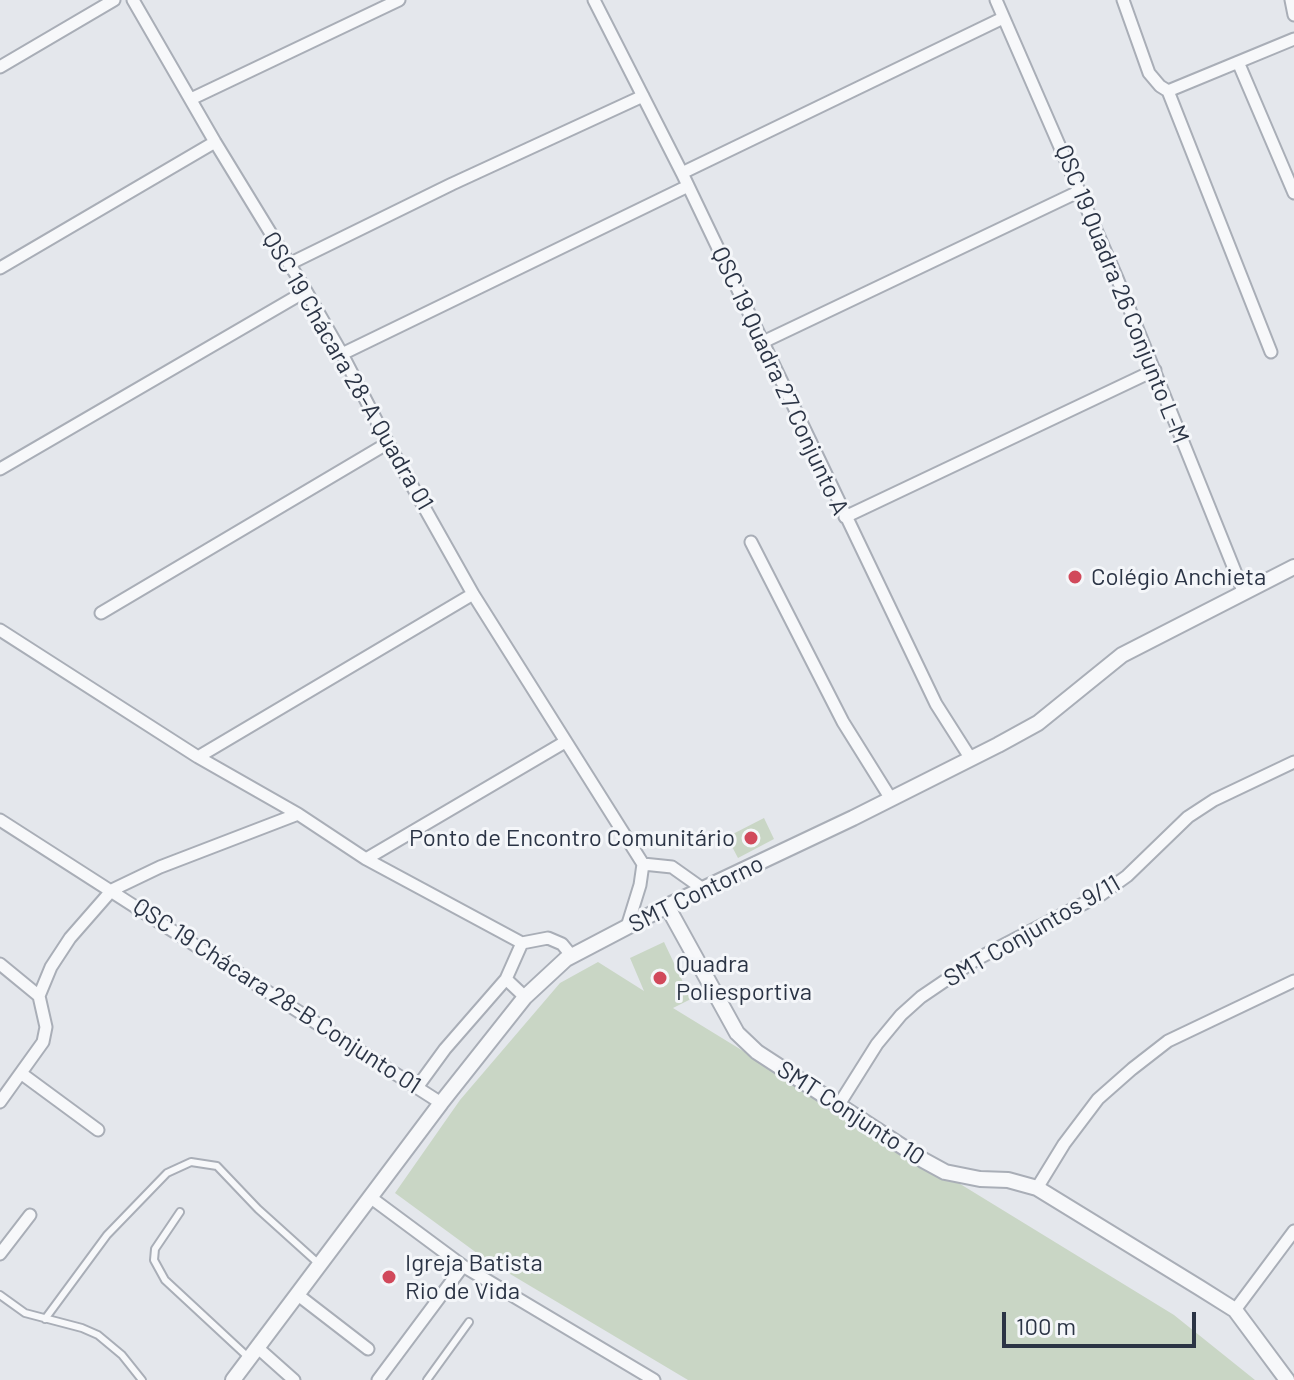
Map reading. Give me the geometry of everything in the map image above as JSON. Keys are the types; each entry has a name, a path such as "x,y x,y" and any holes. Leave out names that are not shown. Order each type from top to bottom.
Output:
{"street":[{"path":"0,67 114,0"},
{"name":"QSC 19 Chácara 28-A Quadra 01","path":"133,0 306,291 473,594 643,864"},
{"path":"191,99 399,0"},
{"name":"QSC 19 Quadra 26 Conjunto L-M","path":"996,0 1155,370 1243,591"},
{"path":"1123,0 1149,73 1168,91 1271,352"},
{"path":"1291,0 1294,15"},
{"name":"QSC 19 Quadra 27 Conjunto A","path":"598,1 936,704 971,759"},
{"path":"682,173 1003,18"},
{"path":"1168,91 1294,39"},
{"path":"1238,62 1294,193"},
{"path":"289,264 643,96"},
{"path":"0,268 215,142"},
{"path":"342,354 688,186"},
{"path":"763,342 1080,191"},
{"path":"0,469 306,291"},
{"path":"845,517 1155,370"},
{"path":"101,613 388,443"},
{"path":"751,542 843,722 891,799"},
{"name":"SMT Contorno","path":"233,1380 441,1103 525,997 571,955 971,759 1038,723 1122,655 1294,567"},
{"path":"198,757 473,594"},
{"path":"0,630 198,757 298,814 366,859 522,943 548,938 562,944 571,955"},
{"path":"366,859 565,742"},
{"name":"SMT Conjuntos 9/11","path":"838,1106 877,1044 921,997 977,959 1102,894 1127,876 1188,817 1214,800 1294,762"},
{"path":"0,1102 43,1042 46,1027 39,996 51,967 70,938 112,890 160,867 298,814"},
{"name":"QSC 19 Chácara 28-B Conjunto 01","path":"0,820 441,1103"},
{"path":"627,927 643,864 672,867 703,889"},
{"name":"SMT Conjunto 10","path":"667,906 713,992 747,1045 897,1145 945,1172 980,1179 1008,1180 1037,1188 1235,1310 1287,1380"},
{"path":"418,1086 445,1049 506,979 522,943"},
{"path":"0,964 39,996"},
{"path":"506,979 525,997"},
{"path":"1037,1188 1064,1144 1098,1099 1132,1069 1168,1041 1294,981"},
{"path":"22,1074 98,1130"},
{"path":"370,1197 463,1266 654,1380"},
{"path":"0,1254 30,1215"},
{"path":"1235,1310 1294,1231"},
{"path":"378,1380 463,1266"},
{"path":"298,1295 368,1349"},
{"path":"254,1353 294,1380"}],"lane":[{"path":"45,1319 107,1235 167,1173 191,1162 217,1166 258,1209 320,1265"},
{"path":"180,1212 155,1249 154,1260 165,1280 254,1353"},
{"path":"0,1295 25,1313 98,1335 122,1355 142,1380"},
{"path":"427,1380 469,1322"}],"green space":[{"name":"Ponto de Encontro Comunitário","path":"764,818 774,839 738,858 727,837"},
{"path":"664,942 691,999 673,1008 1174,1315 1255,1380 688,1380 485,1259 395,1193 460,1100 560,983 598,962 644,991 630,958"}],"place":[{"name":"Colégio Anchieta","path":"1075,577"},
{"name":"Ponto de Encontro Comunitário","path":"751,838"},
{"name":"Quadra Poliesportiva","path":"660,978"},
{"name":"Igreja Batista Rio de Vida","path":"389,1277"}]}
